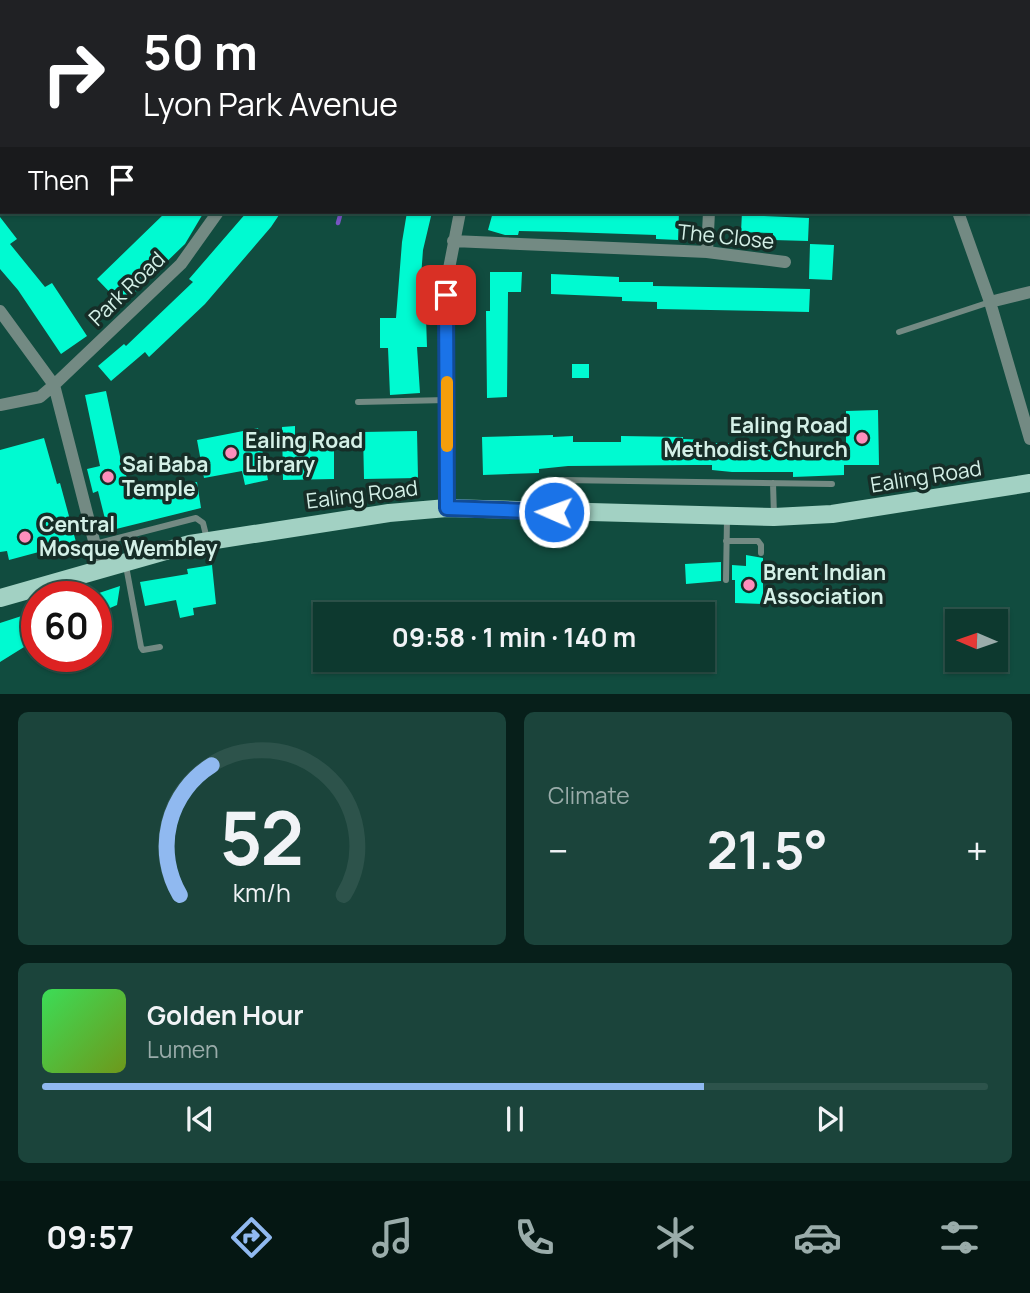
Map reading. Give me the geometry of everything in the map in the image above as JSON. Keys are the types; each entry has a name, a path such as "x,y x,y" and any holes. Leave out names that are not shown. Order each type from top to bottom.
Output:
{"main road":[{"name":"Ealing Road","path":"0,598 125,561 207,541 389,513 447,508 774,517 832,514 1030,483"}],"street":[{"name":"Park Road","path":"0,405 40,397 54,385 181,264 217,214"},
{"path":"447,508 445,311 453,241 460,214"},
{"path":"707,252 709,214"},
{"path":"959,214 990,302 1030,439"},
{"name":"The Close","path":"453,241 707,252 785,262"},
{"path":"990,302 1030,292"},
{"path":"0,311 54,385 102,568"}],"lane":[{"path":"899,332 990,302"},
{"path":"358,402 447,400"},
{"path":"554,512 556,487 562,480 832,484"},
{"path":"773,483 774,517"},
{"path":"726,580 727,516"},
{"path":"95,544 185,520 200,519 207,541"},
{"path":"726,541 758,541 761,553"},
{"path":"125,561 141,647 143,650 160,647"}],"building":[{"path":"164,214 203,214 185,244 122,305 97,279"},
{"path":"245,214 280,214 205,304 149,357 145,352 111,381 98,366 124,344 126,346 193,282 189,279"},
{"path":"407,214 432,214 423,250 418,318 426,317 427,347 417,347 420,393 390,395 388,348 380,348 380,318 396,318"},
{"path":"492,214 679,214 678,240 656,239 656,235 566,232 519,231 518,235 505,235 488,230"},
{"path":"742,214 809,218 808,241 773,240 773,233 741,232"},
{"path":"0,217 17,239 10,244 45,287 52,283 87,336 61,354 18,290 0,269"},
{"path":"810,244 834,245 832,280 809,279"},
{"path":"490,272 522,272 521,292 508,292 507,397 487,398 486,311 490,311"},
{"path":"551,274 619,277 619,282 653,282 653,286 810,289 809,312 657,309 657,302 622,301 622,297 551,294"},
{"path":"572,364 589,364 589,378 572,378"},
{"path":"106,391 121,461 134,497 197,482 201,508 108,531 98,491 93,493 87,469 100,466 85,395"},
{"path":"878,410 879,465 844,465 844,475 793,477 793,472 732,472 712,470 712,465 694,465 568,466 539,469 539,473 483,475 482,437 553,435 573,436 573,442 621,442 621,436 683,437 707,440 707,443 729,443 729,449 846,450 846,411"},
{"path":"295,426 295,441 334,440 334,479 283,480 282,427"},
{"name":"Ealing Road Library","path":"258,428 268,480 245,485 242,471 204,478 197,440"},
{"path":"417,431 418,478 364,479 363,432"},
{"path":"44,438 76,542 9,560 7,551 0,552 0,450"},
{"name":"Brent Indian Association","path":"746,555 763,558 763,604 735,603 732,565 746,566"},
{"path":"721,562 721,581 686,584 685,564"},
{"path":"212,565 216,604 193,608 194,615 180,618 176,600 145,606 140,582 188,574 187,569"},
{"path":"120,586 117,605 112,607 112,589"},
{"path":"21,616 21,649 0,662 0,623"}],"waterway":[{"path":"338,223 340,214"}],"slow traffic":[{"path":"447,382 447,446"}],"place":[{"name":"Ealing Road Methodist Church","path":"862,438"},
{"name":"Ealing Road Library","path":"231,453"},
{"name":"Sai Baba Temple","path":"108,477"},
{"name":"Central Mosque Wembley","path":"25,537"},
{"name":"Brent Indian Association","path":"749,585"}],"route":[{"path":"446,295 447,508 554,512"}]}
